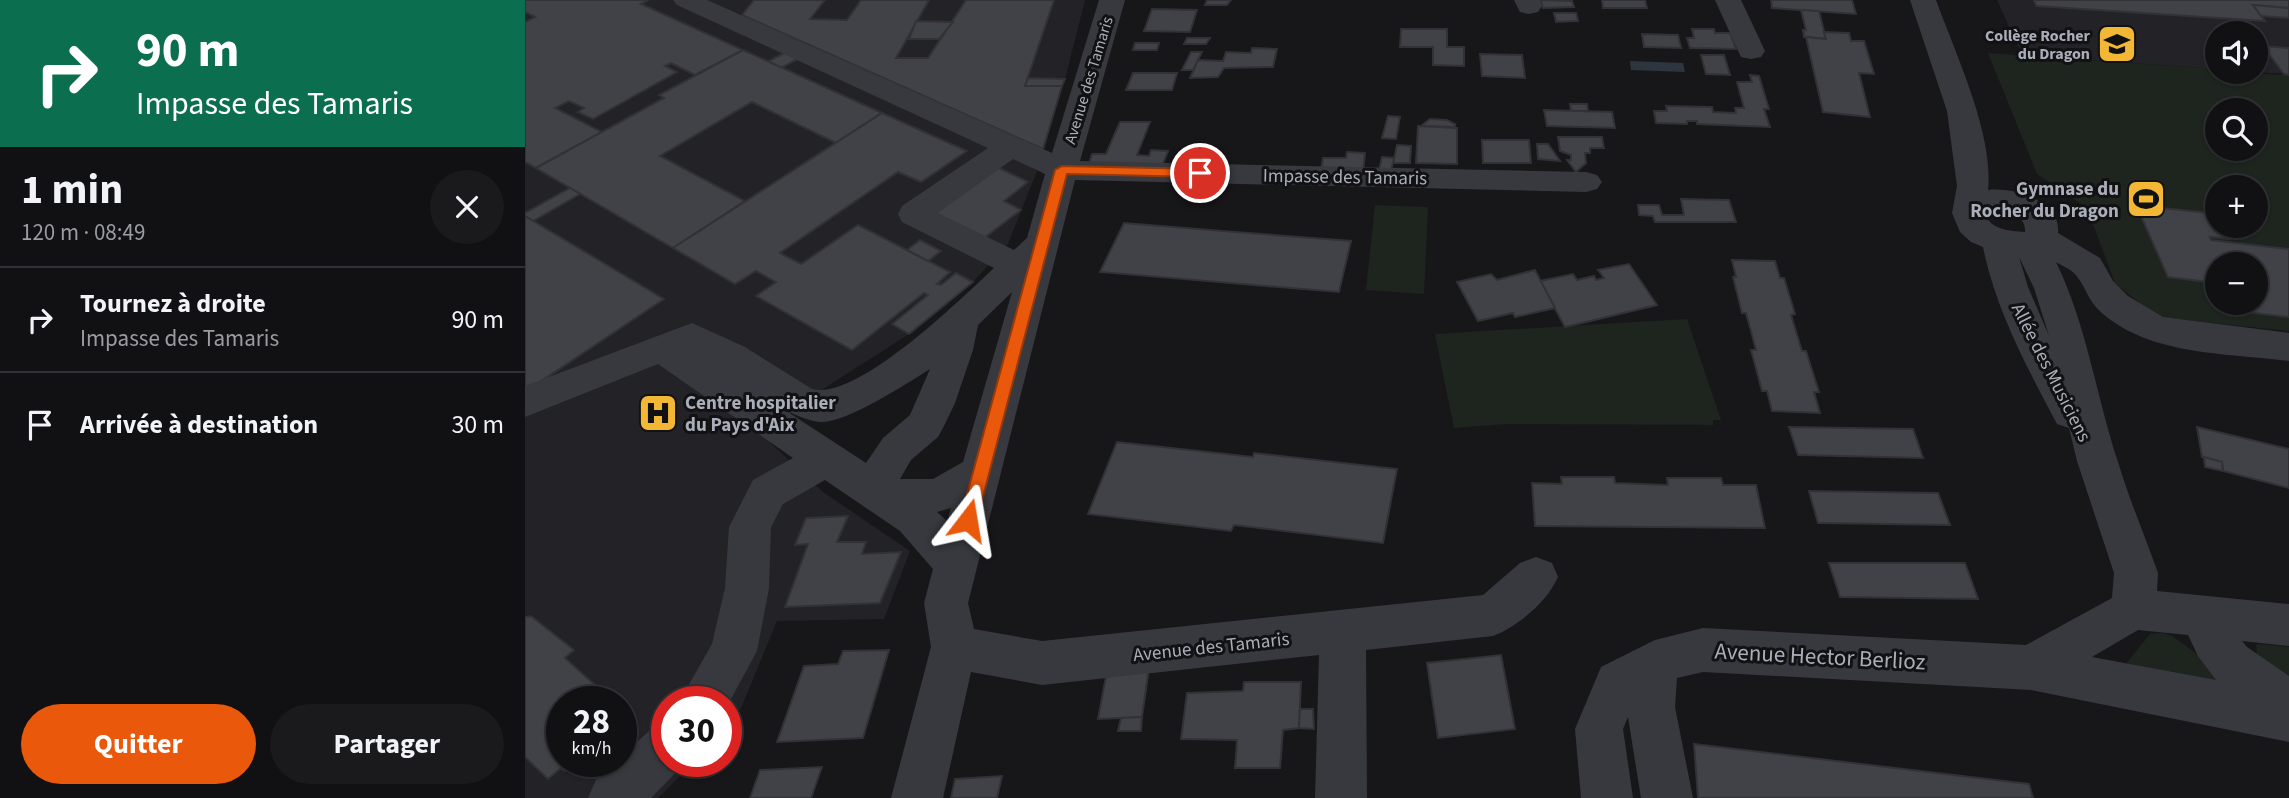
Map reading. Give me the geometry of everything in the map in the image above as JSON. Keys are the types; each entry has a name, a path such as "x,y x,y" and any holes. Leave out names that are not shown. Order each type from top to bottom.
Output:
{"street":[{"path":"686,0 1062,170"},
{"name":"Avenue des Tamaris","path":"1112,0 1062,170 1044,242 1015,283 980,472 946,604 954,647 1042,663 1493,615 1536,577"},
{"path":"1728,0 1751,51"},
{"name":"Allée des Musiciens","path":"1923,0 1962,111 1970,152 1971,205"},
{"name":"Allée des Musiciens","path":"1962,111 1987,152 2025,233 2011,289 2027,330 2097,461 2136,573 2133,609"},
{"path":"814,450 808,420 822,407 866,390 887,378 916,359 961,320 1015,283 914,214 1010,147"},
{"name":"Impasse des Tamaris","path":"1062,170 1586,182"},
{"path":"2025,233 2013,201 1981,199 1971,205 1968,213 1972,224 1983,234 2025,233 2088,266 2100,289 2115,305 2152,327 2179,334 2289,347"},
{"path":"881,492 879,477 887,460 924,426 936,403 955,351 961,320"},
{"path":"525,402 677,343 732,358 799,400 822,407"},
{"path":"677,343 814,450 915,516 936,538 956,567"},
{"path":"713,686 734,651 747,588 750,527 768,492 814,450"},
{"path":"881,492 901,499 923,499 951,491 980,472"},
{"path":"2031,668 2133,609 2289,625"},
{"path":"2202,616 2214,641 2230,663 2289,704"},
{"path":"1341,798 1343,633"},
{"path":"917,798 954,647"},
{"name":"Avenue Hector Berlioz","path":"1607,798 1598,729 1618,683 1655,662 1703,650 2031,668 2289,718"},
{"path":"1655,662 1651,707 1667,798"},
{"path":"614,798 651,764"}],"shaded area":[{"name":"Centre hospitalier du Pays d'Aix","path":"525,0 1085,0 1065,79 1043,149 1024,163 1037,171 1008,244 973,282 909,334 820,391 762,435 823,492 910,551 884,619 777,621 742,706 742,686 651,686 651,777 679,777 658,798 525,798"},
{"name":"Collège Rocher du Dragon","path":"1997,0 2289,0 2289,74 2268,73 2268,21 2205,21 2205,68 2022,55"},
{"name":"Gymnase du Rocher du Dragon","path":"1988,53 2205,68 2205,84 2268,84 2268,74 2289,75 2289,331 2157,317 2115,283 2087,208 2037,174"},
{"path":"1630,61 1683,63 1685,72 1631,70"},
{"path":"1375,205 1428,207 1424,294 1366,290"},
{"path":"1687,319 1721,420 1713,420 1713,425 1508,424 1454,428 1435,334"},
{"path":"2163,633 2172,636 2233,680 2235,685 2121,670 2150,634"},
{"path":"2256,645 2289,647 2289,677 2257,655"}],"building":[{"path":"525,0 644,0 647,1 641,4 743,50 695,75 671,63 665,66 677,72 593,119 578,112 584,108 569,101 555,108 602,132 536,168 525,162 525,22 535,17 525,12"},
{"path":"754,0 825,0 810,19 847,20 861,0 929,0 896,58 928,58 966,0 1054,0 1025,86 1062,86 1043,149 742,15"},
{"path":"1207,0 1231,0 1227,5 1205,5"},
{"path":"1541,0 1572,1 1574,7 1543,8"},
{"path":"1602,0 1645,0 1647,8 1603,8"},
{"path":"1771,0 1852,0 1856,14 1772,8"},
{"path":"2034,0 2289,0 2289,8 2253,5 2265,21 2036,6"},
{"path":"2253,5 2289,8 2289,18 2261,16"},
{"path":"1152,9 1197,10 1190,32 1144,31"},
{"path":"1801,10 1819,11 1826,39 1804,37 1803,30 1806,30"},
{"path":"1554,13 1576,13 1578,21 1556,22"},
{"path":"916,21 953,22 939,39 909,39"},
{"path":"1401,29 1447,29 1447,47 1464,47 1464,66 1433,65 1433,47 1400,47"},
{"path":"1692,29 1714,29 1715,33 1730,33 1736,49 1690,48 1687,38 1694,38"},
{"path":"1824,32 1849,33 1851,41 1864,41 1874,74 1859,73 1870,117 1823,112 1806,37 1826,39"},
{"path":"1642,34 1678,35 1681,48 1644,47"},
{"path":"1187,38 1210,38 1206,44 1184,44"},
{"path":"803,43 816,49 781,68 767,62"},
{"path":"1135,43 1159,43 1157,50 1133,50"},
{"path":"2268,46 2289,48 2289,75 2284,74 2268,53"},
{"path":"1252,48 1277,49 1273,67 1224,68 1218,77 1190,78 1198,60 1223,61 1226,52 1251,53"},
{"path":"743,50 882,113 836,143 752,102 660,156 745,201 673,248 536,168 664,98 659,95"},
{"path":"1191,52 1202,52 1193,70 1182,70"},
{"path":"1480,54 1522,55 1525,78 1482,76"},
{"path":"1701,55 1724,55 1730,75 1706,74"},
{"path":"1133,73 1177,73 1172,90 1126,90"},
{"path":"1750,75 1759,76 1769,109 1764,109 1770,127 1697,124 1697,121 1687,121 1687,124 1656,123 1654,111 1667,111 1666,106 1712,107 1713,112 1736,113 1735,108 1744,108 1737,82 1752,82"},
{"path":"1028,78 1065,79 1062,86 1025,86"},
{"path":"1570,104 1587,104 1588,111 1571,111"},
{"path":"1544,110 1612,112 1615,128 1547,126"},
{"path":"882,113 967,151 921,182 898,172 780,253 801,264 858,225 950,272 937,284 941,285 956,273 973,282 909,334 892,324 928,295 924,293 852,350 756,296 776,282 756,271 735,284 673,248"},
{"path":"1388,116 1400,117 1396,139 1382,138"},
{"path":"1430,119 1447,120 1455,124 1455,127 1421,126"},
{"path":"1120,122 1150,122 1137,155 1149,156 1151,150 1168,151 1162,166 1089,164 1092,154 1106,154"},
{"path":"1418,126 1457,128 1457,164 1416,163"},
{"path":"1558,137 1602,137 1604,148 1590,148 1590,153 1585,153 1586,163 1576,172 1567,160 1571,160 1571,155 1560,151"},
{"path":"1482,140 1529,140 1531,163 1483,163"},
{"path":"1537,144 1548,144 1560,161 1538,159"},
{"path":"1397,145 1411,146 1410,163 1393,163"},
{"path":"1347,152 1365,153 1363,171 1321,170 1323,158 1346,158"},
{"path":"1382,157 1394,158 1391,171 1379,170"},
{"path":"995,166 1028,182 1004,201 1021,210 984,238 932,212"},
{"path":"570,188 580,194 533,221 525,216 525,213"},
{"path":"1681,199 1729,200 1736,222 1655,222 1653,216 1639,215 1638,205 1659,205 1662,215 1684,215"},
{"path":"2136,205 2205,213 2205,238 2211,240 2289,249 2289,317 2268,315 2268,252 2205,252 2205,282 2168,277"},
{"path":"525,216 664,299 525,392"},
{"path":"1124,223 1351,241 1339,292 1100,272"},
{"path":"920,240 941,251 928,261 907,250"},
{"path":"1732,260 1775,261 1780,278 1784,278 1802,351 1806,351 1819,392 1814,392 1820,413 1772,411 1767,391 1762,391 1751,350 1756,350 1746,313 1742,313 1733,277 1736,277"},
{"path":"1629,264 1657,305 1565,327 1540,281 1573,274 1577,280 1594,276 1596,280 1604,278 1598,270"},
{"path":"1535,270 1555,308 1515,317 1513,313 1478,321 1457,282 1491,274 1497,280"},
{"path":"1789,427 1913,429 1923,458 1798,455"},
{"path":"2197,427 2289,449 2289,488 2223,471 2222,462 2202,457"},
{"path":"1117,442 1253,457 1254,453 1397,469 1383,543 1234,525 1231,531 1088,514"},
{"path":"2204,457 2222,462 2223,471 2205,467"},
{"path":"1561,477 1614,477 1615,483 1668,485 1667,478 1721,478 1723,485 1756,485 1765,528 1535,526 1532,483 1562,484"},
{"path":"1809,491 1938,493 1950,525 1818,523"},
{"path":"848,516 837,542 866,542 862,554 901,552 880,603 785,607 808,544 795,545 806,518"},
{"path":"1829,563 1965,563 1978,599 1840,597"},
{"path":"531,616 574,650 565,658 596,686 546,686 546,777 550,777 548,779 525,757 525,617"},
{"path":"889,650 863,738 777,742 804,666 838,664 843,651"},
{"path":"1501,655 1515,729 1438,738 1427,663"},
{"path":"1149,668 1142,717 1098,719 1107,671"},
{"path":"1244,682 1301,682 1299,728 1283,730 1280,768 1235,768 1237,740 1181,739 1187,693 1243,691"},
{"path":"1300,709 1313,709 1314,729 1299,728"},
{"path":"1142,717 1141,731 1118,731 1121,718"},
{"path":"1694,744 2029,784 2033,798 1698,798"},
{"path":"822,767 811,798 750,798 760,770"},
{"path":"1002,776 997,798 951,798 955,779"}],"place":[{"name":"Collège Rocher du Dragon","path":"2117,44"},
{"name":"Gymnase du Rocher du Dragon","path":"2146,199"},
{"name":"Centre hospitalier du Pays d'Aix","path":"658,413"}],"route":[{"path":"968,520 1062,170 1200,173"}]}
